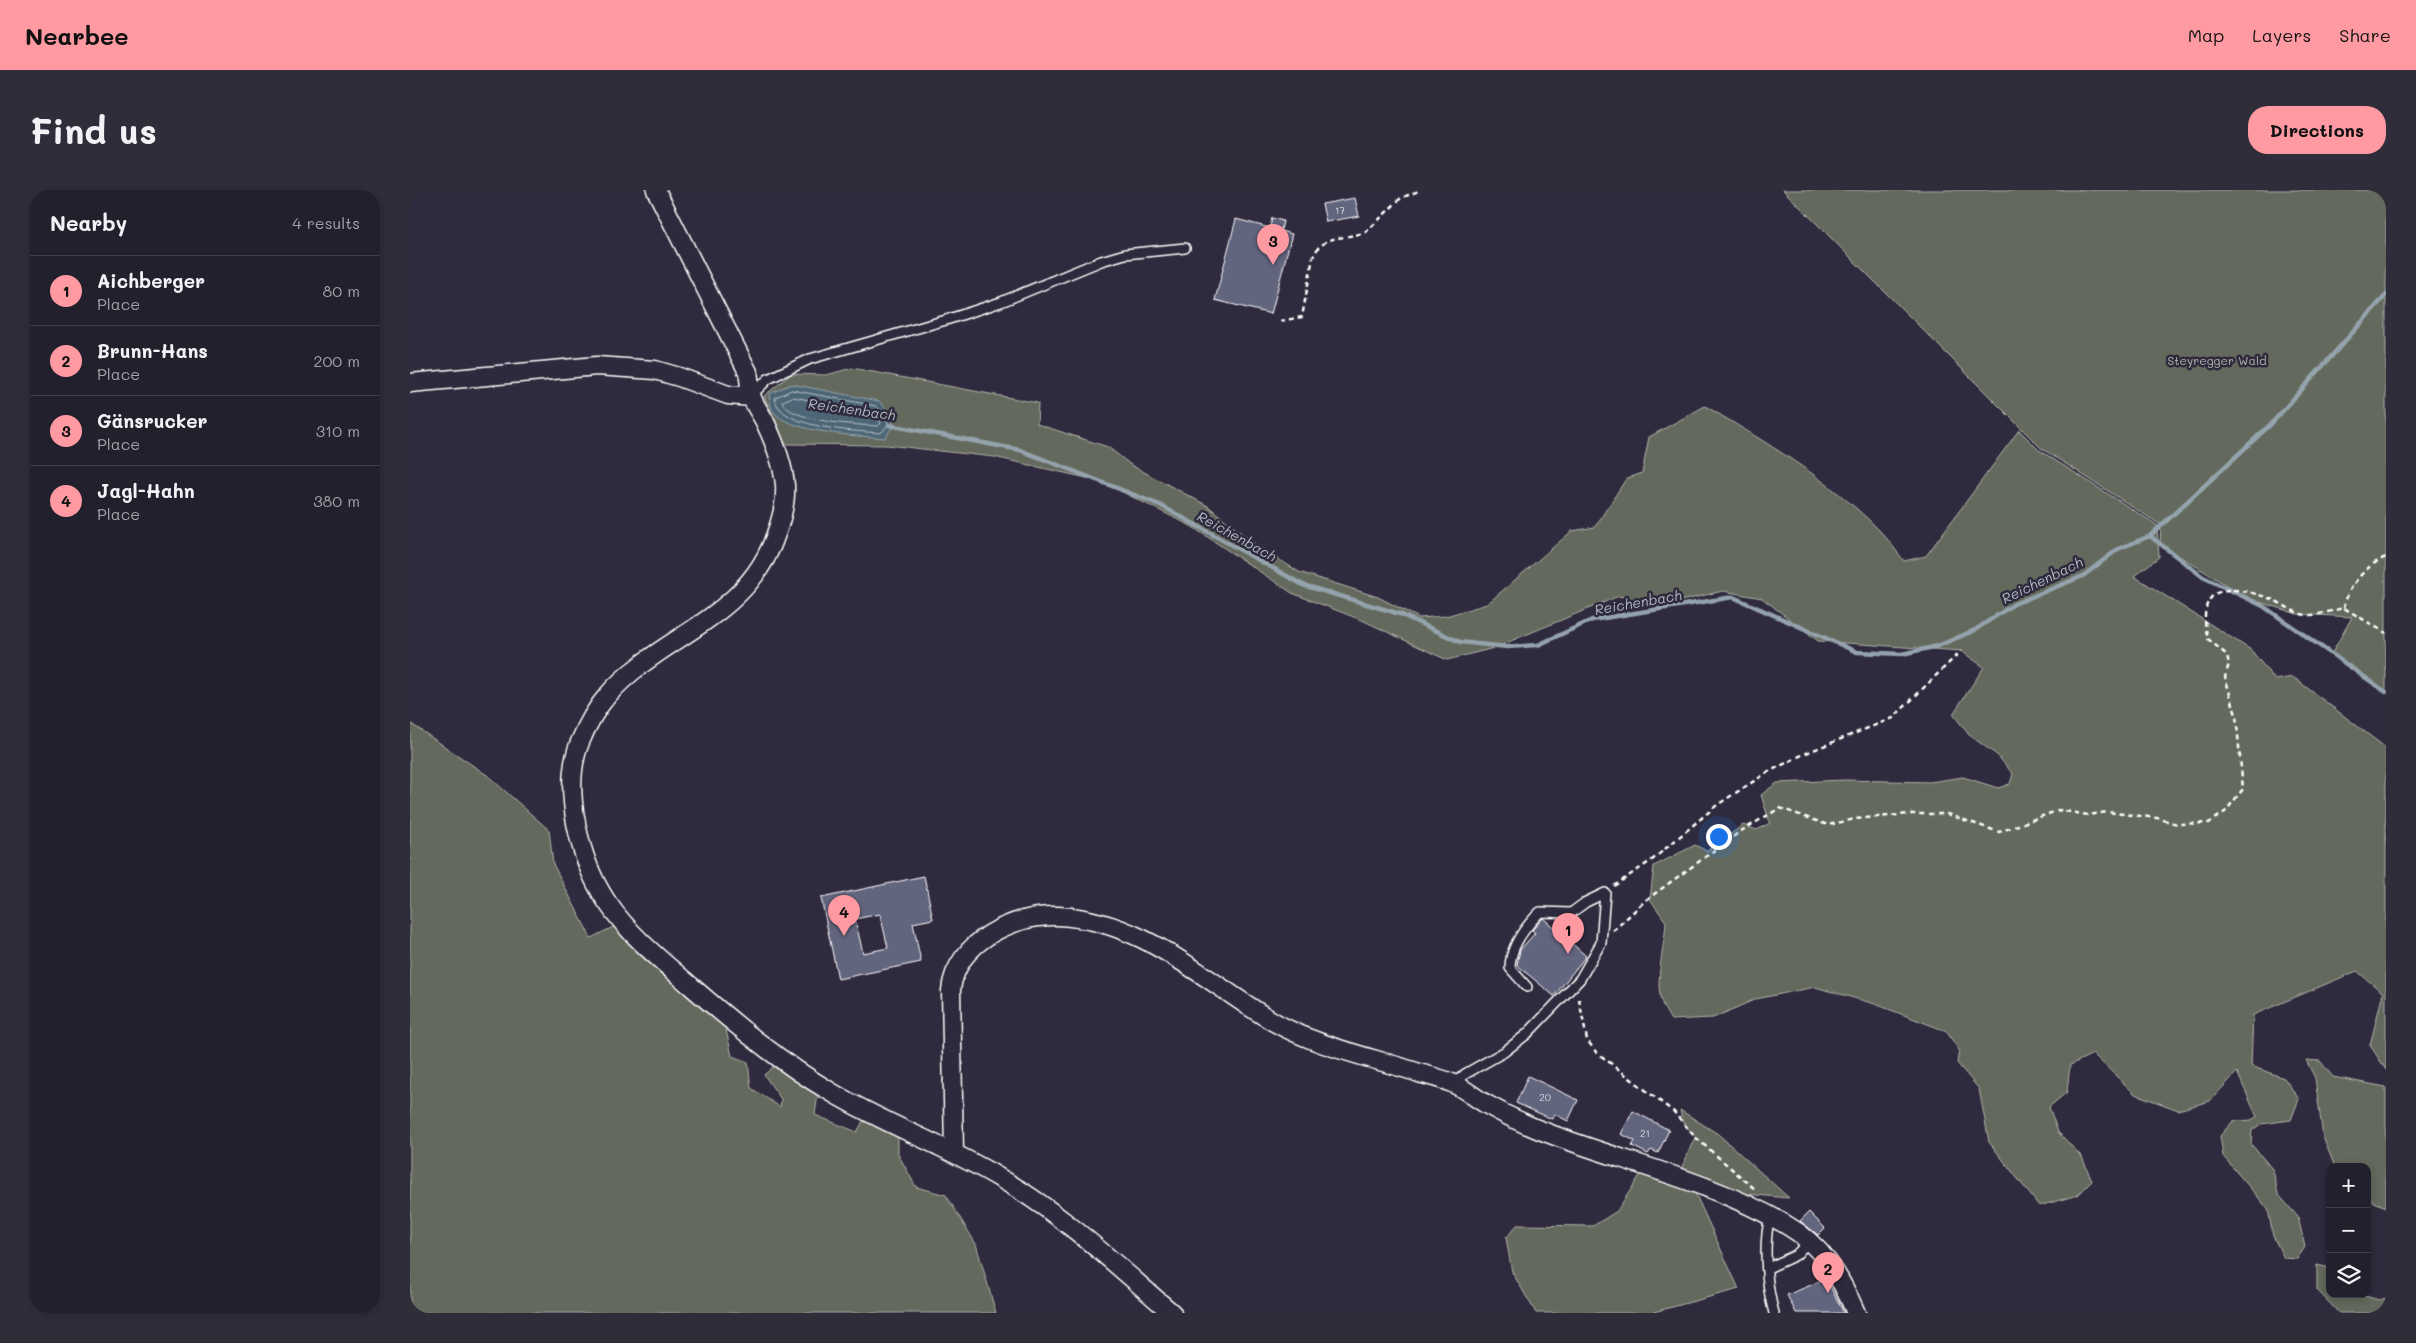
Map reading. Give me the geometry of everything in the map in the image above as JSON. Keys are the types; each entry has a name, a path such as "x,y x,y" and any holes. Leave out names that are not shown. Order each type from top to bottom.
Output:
{"street":[{"path":"656,190 748,372 751,397 771,434 781,462 785,487 781,519 774,543 763,564 749,583 724,607 632,672 608,694 590,718 578,747 573,774 574,807 580,842 590,872 605,899 621,921 651,952 758,1045 834,1094 954,1152 1052,1210 1172,1313"},
{"path":"410,383 605,366 655,370 679,376 728,395 751,397"},
{"path":"954,1152 953,976 960,960 993,933 1015,922 1036,917 1057,916 1080,919 1143,938 1204,974 1246,1004 1303,1036 1454,1084 1529,1126 1585,1147 1668,1172 1717,1191 1770,1216 1787,1225 1833,1266 1842,1280 1856,1313"}],"lane":[{"path":"751,397 768,378 810,359 946,320 1001,302 1101,261 1134,253 1185,248"},
{"path":"1454,1084 1465,1074 1504,1052 1526,1034 1578,980 1601,943 1605,893"},
{"path":"1527,987 1510,968 1510,954 1531,921 1540,912 1571,913 1605,893"},
{"path":"1770,1216 1765,1249 1770,1300 1774,1313"},
{"path":"1768,1268 1796,1255 1808,1242"}],"path":[{"path":"1280,321 1302,317 1313,257 1318,248 1328,240 1364,233 1401,198 1421,190"},
{"path":"2344,608 2346,595 2372,562 2386,557"},
{"path":"1601,943 1646,900 1741,832 1780,808 1828,825 1864,818 1947,814 1999,832 2059,810 2088,815 2107,812 2157,818 2178,824 2209,823 2225,812 2243,789 2236,715 2225,677 2229,664 2227,655 2208,639 2205,612 2208,600 2220,590 2228,589 2270,599 2306,615 2344,608 2386,633"},
{"path":"1605,893 1652,860 1717,806 1768,772 1806,753 1893,718 1961,652"},
{"path":"1578,980 1582,1022 1587,1040 1596,1052 1674,1112 1696,1137 1738,1172 1762,1196"}],"green space":[{"name":"Steyregger Wald","path":"1783,190 2386,190 2386,691 2331,655 2352,617 2297,614 2247,598 2160,544 2161,525 2041,448"},
{"path":"852,368 1038,403 1037,424 1108,447 1131,465 1208,506 1256,545 1299,572 1378,597 1419,618 1446,616 1487,604 1572,531 1595,527 1626,479 1642,473 1649,437 1705,406 1797,463 1841,496 1880,531 1904,561 1926,556 2019,430 2039,450 2157,525 2159,557 2134,576 2251,650 2275,680 2293,677 2386,748 2386,1070 2370,1045 2383,993 2357,971 2253,1015 2251,1066 2284,1078 2299,1099 2291,1120 2261,1124 2252,1130 2251,1144 2273,1170 2278,1194 2298,1217 2305,1247 2297,1259 2284,1258 2273,1236 2268,1209 2223,1156 2220,1136 2232,1122 2251,1120 2257,1117 2237,1072 2210,1101 2178,1110 2135,1094 2093,1054 2070,1065 2067,1092 2049,1107 2058,1132 2082,1157 2092,1181 2078,1195 2039,1206 1989,1142 1979,1089 1957,1063 1959,1050 1946,1031 1875,1004 1815,987 1756,999 1713,1018 1671,1020 1666,1012 1662,1003 1659,985 1666,922 1650,899 1654,866 1695,845 1707,851 1743,825 1757,830 1770,823 1761,795 1777,783 1845,780 1930,782 1963,777 1998,788 2010,784 2013,774 1997,755 1969,735 1953,714 1984,667 1961,651 1818,641 1762,598 1723,591 1663,605 1619,596 1494,648 1447,660 1364,621 1292,593 1191,526 1100,481 994,457 887,445 785,444 764,396 791,374 826,375"},
{"path":"410,723 487,775 549,830 553,864 591,938 617,925 725,1025 732,1056 748,1062 751,1088 780,1107 781,1099 764,1075 775,1065 818,1093 815,1115 857,1132 866,1116 898,1132 898,1154 916,1187 946,1195 976,1244 996,1313 410,1313"},
{"path":"2306,1060 2320,1061 2333,1077 2386,1087 2386,1207 2371,1201 2371,1163 2333,1163 2323,1137 2315,1078"},
{"path":"1680,1110 1718,1134 1789,1198 1745,1194 1693,1178 1691,1184 1739,1289 1650,1313 1536,1313 1512,1272 1506,1238 1517,1225 1593,1226 1617,1211 1642,1172 1664,1176 1677,1187 1690,1181 1682,1167 1695,1137 1682,1120"},
{"path":"2317,1265 2326,1267 2326,1298 2371,1298 2379,1300 2386,1298 2386,1313 2339,1313 2317,1290"}],"water":[{"path":"791,384 879,401 892,415 893,426 885,438 824,432 792,424 780,418 772,410 769,394"}],"building":[{"path":"1355,198 1359,216 1326,222 1322,204"},
{"path":"1272,218 1283,221 1281,231 1292,234 1271,314 1215,300 1236,219 1270,228"},
{"path":"924,876 933,919 913,923 921,962 838,979 821,898","holes":["880,914 888,948 863,953 855,919"]},
{"path":"1543,918 1586,956 1554,996 1517,965 1520,950 1535,933 1532,930"},
{"path":"1528,1076 1578,1100 1568,1121 1554,1114 1552,1119 1516,1103"},
{"path":"1633,1111 1669,1130 1658,1153 1651,1150 1648,1154 1632,1146 1635,1141 1621,1134"},
{"path":"1809,1212 1825,1228 1818,1235 1800,1221"},
{"path":"1826,1279 1844,1313 1796,1313 1787,1295"}],"waterway":[{"name":"Reichenbach","path":"889,425 1020,450 1160,505 1303,585 1400,614 1460,642 1507,647 1538,645 1592,620 1733,597 1857,652 1902,654 1938,646 1975,630 2014,604 2083,576 2118,549 2150,536 2271,424 2386,295"},
{"path":"2150,536 2203,577 2263,606 2386,692"}],"place":[{"name":"Gänsrucker","path":"1273,265"},
{"name":"Jagl-Hahn","path":"844,936"},
{"name":"Aichberger","path":"1568,954"},
{"name":"Brunn-Hans","path":"1828,1293"}]}
